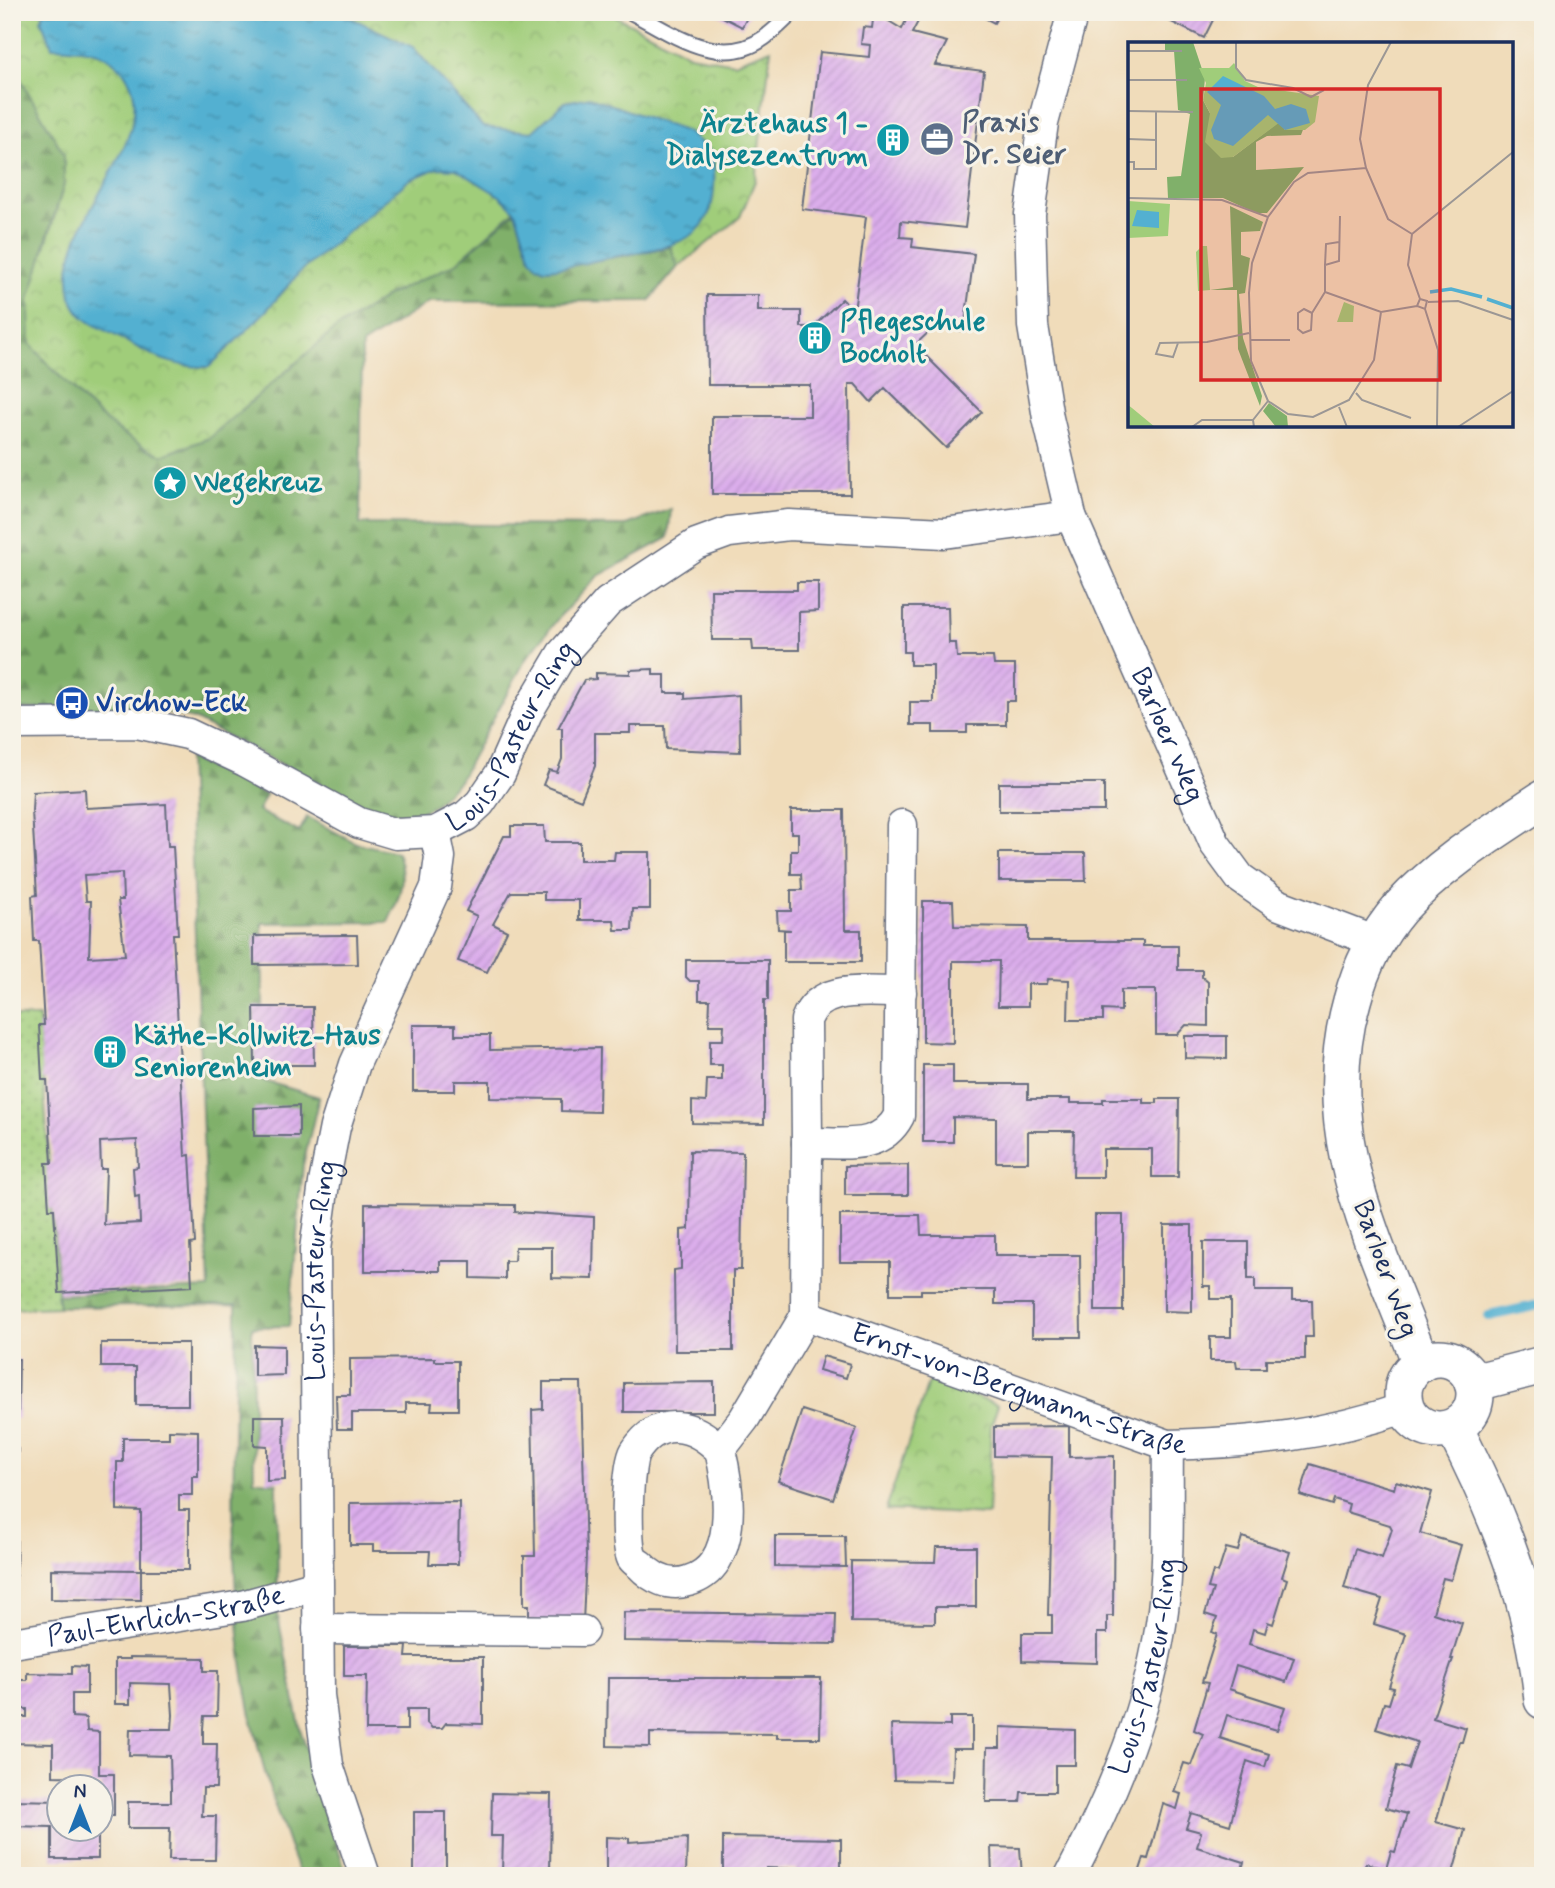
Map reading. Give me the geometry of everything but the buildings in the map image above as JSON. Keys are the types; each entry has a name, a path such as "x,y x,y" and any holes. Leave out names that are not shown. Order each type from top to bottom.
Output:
{"street":[{"name":"Barloer Weg","path":"1073,12 1043,123 1030,214 1033,326 1048,418 1071,516 1214,844 1240,878 1277,904 1374,941 1358,980 1343,1033 1339,1106 1351,1176 1421,1363"},
{"name":"Louis-Pasteur-Ring","path":"365,1876 328,1765 319,1695 315,1250 335,1127 355,1064 436,887 439,857 435,832 466,816 480,803 500,774 527,713 562,654 608,602 696,544 729,532 789,525 944,533 1071,516"},
{"path":"12,724 137,723 188,734 359,823 396,834 435,832"},
{"path":"1374,941 1425,883 1543,799"},
{"path":"807,1143 866,1142 880,1139 892,1130 899,1116 902,825"},
{"path":"720,1450 744,1419 806,1315 806,1020 811,1006 824,997 841,993 901,992"},
{"name":"Ernst-von-Bergmann-Straße","path":"806,1315 1168,1445 1223,1444 1322,1433 1405,1408"},
{"path":"1441,1357 1452,1360 1461,1365 1473,1383 1472,1409 1454,1427 1439,1431 1425,1428 1413,1420 1405,1408 1402,1395 1404,1382 1421,1363 1441,1357"},
{"path":"1473,1383 1543,1365"},
{"path":"670,1427 690,1427 706,1436 720,1450 726,1471 726,1519 724,1545 717,1564 704,1576 684,1583 665,1582 648,1574 632,1558 629,1540 630,1470 634,1452 649,1436 670,1427"},
{"path":"1454,1427 1492,1504 1513,1560 1532,1629 1543,1700"},
{"name":"Louis-Pasteur-Ring","path":"1070,1876 1125,1759 1146,1696 1163,1609 1168,1445"},
{"name":"Paul-Ehrlich-Straße","path":"12,1643 242,1606 317,1585"},
{"path":"318,1629 583,1631"}],"lane":[{"path":"631,12 693,45 737,50 763,39 793,12"}],"green space":[{"path":"12,12 15,12 16,71 64,154 64,185 44,247 30,344 107,422 143,446 163,455 209,438 334,330 390,294 455,264 515,211 531,258 545,269 671,247 678,267 649,301 429,302 362,345 360,524 624,526 671,509 668,538 598,576 560,616 526,659 459,781 433,806 403,820 363,806 194,719 144,708 12,709"},
{"path":"15,12 608,12 690,55 734,63 771,49 755,181 740,217 678,267 671,247 545,269 529,252 514,211 455,264 390,294 334,330 209,438 163,455 143,446 107,422 30,344 29,300 64,185 64,154 16,71"},
{"path":"188,758 266,795 258,811 299,832 307,817 356,843 397,852 402,871 399,896 388,922 262,923 264,1081 319,1097 303,1165 289,1326 252,1327 254,1480 277,1483 278,1617 301,1732 347,1876 300,1876 267,1780 249,1707 239,1636 234,1542 236,1305 59,1307 57,1295 209,1288"},
{"path":"12,1017 39,1017 59,1307 12,1309"},
{"path":"929,1380 998,1405 991,1426 988,1515 886,1510"}],"water":[{"path":"44,12 339,12 413,47 483,127 532,132 565,102 590,97 687,132 713,153 712,203 706,219 697,231 683,240 645,251 545,269 537,266 531,258 515,211 501,197 456,169 437,168 409,180 299,273 266,311 209,367 173,363 92,324 76,308 71,298 69,279 72,254 81,228 123,149 132,124 134,99 127,77 104,55 74,48 52,47 41,20"}],"waterway":[{"path":"1489,1316 1543,1304"}],"place":[{"name":"Praxis Dr. Seier","path":"937,139"},
{"name":"Ärztehaus 1 - Dialysezentrum","path":"893,140"},
{"name":"Pflegeschule Bocholt","path":"815,338"},
{"name":"Wegekreuz","path":"170,483"},
{"name":"Virchow-Eck","path":"72,703"},
{"name":"Käthe-Kollwitz-Haus Seniorenheim","path":"110,1052"}]}
